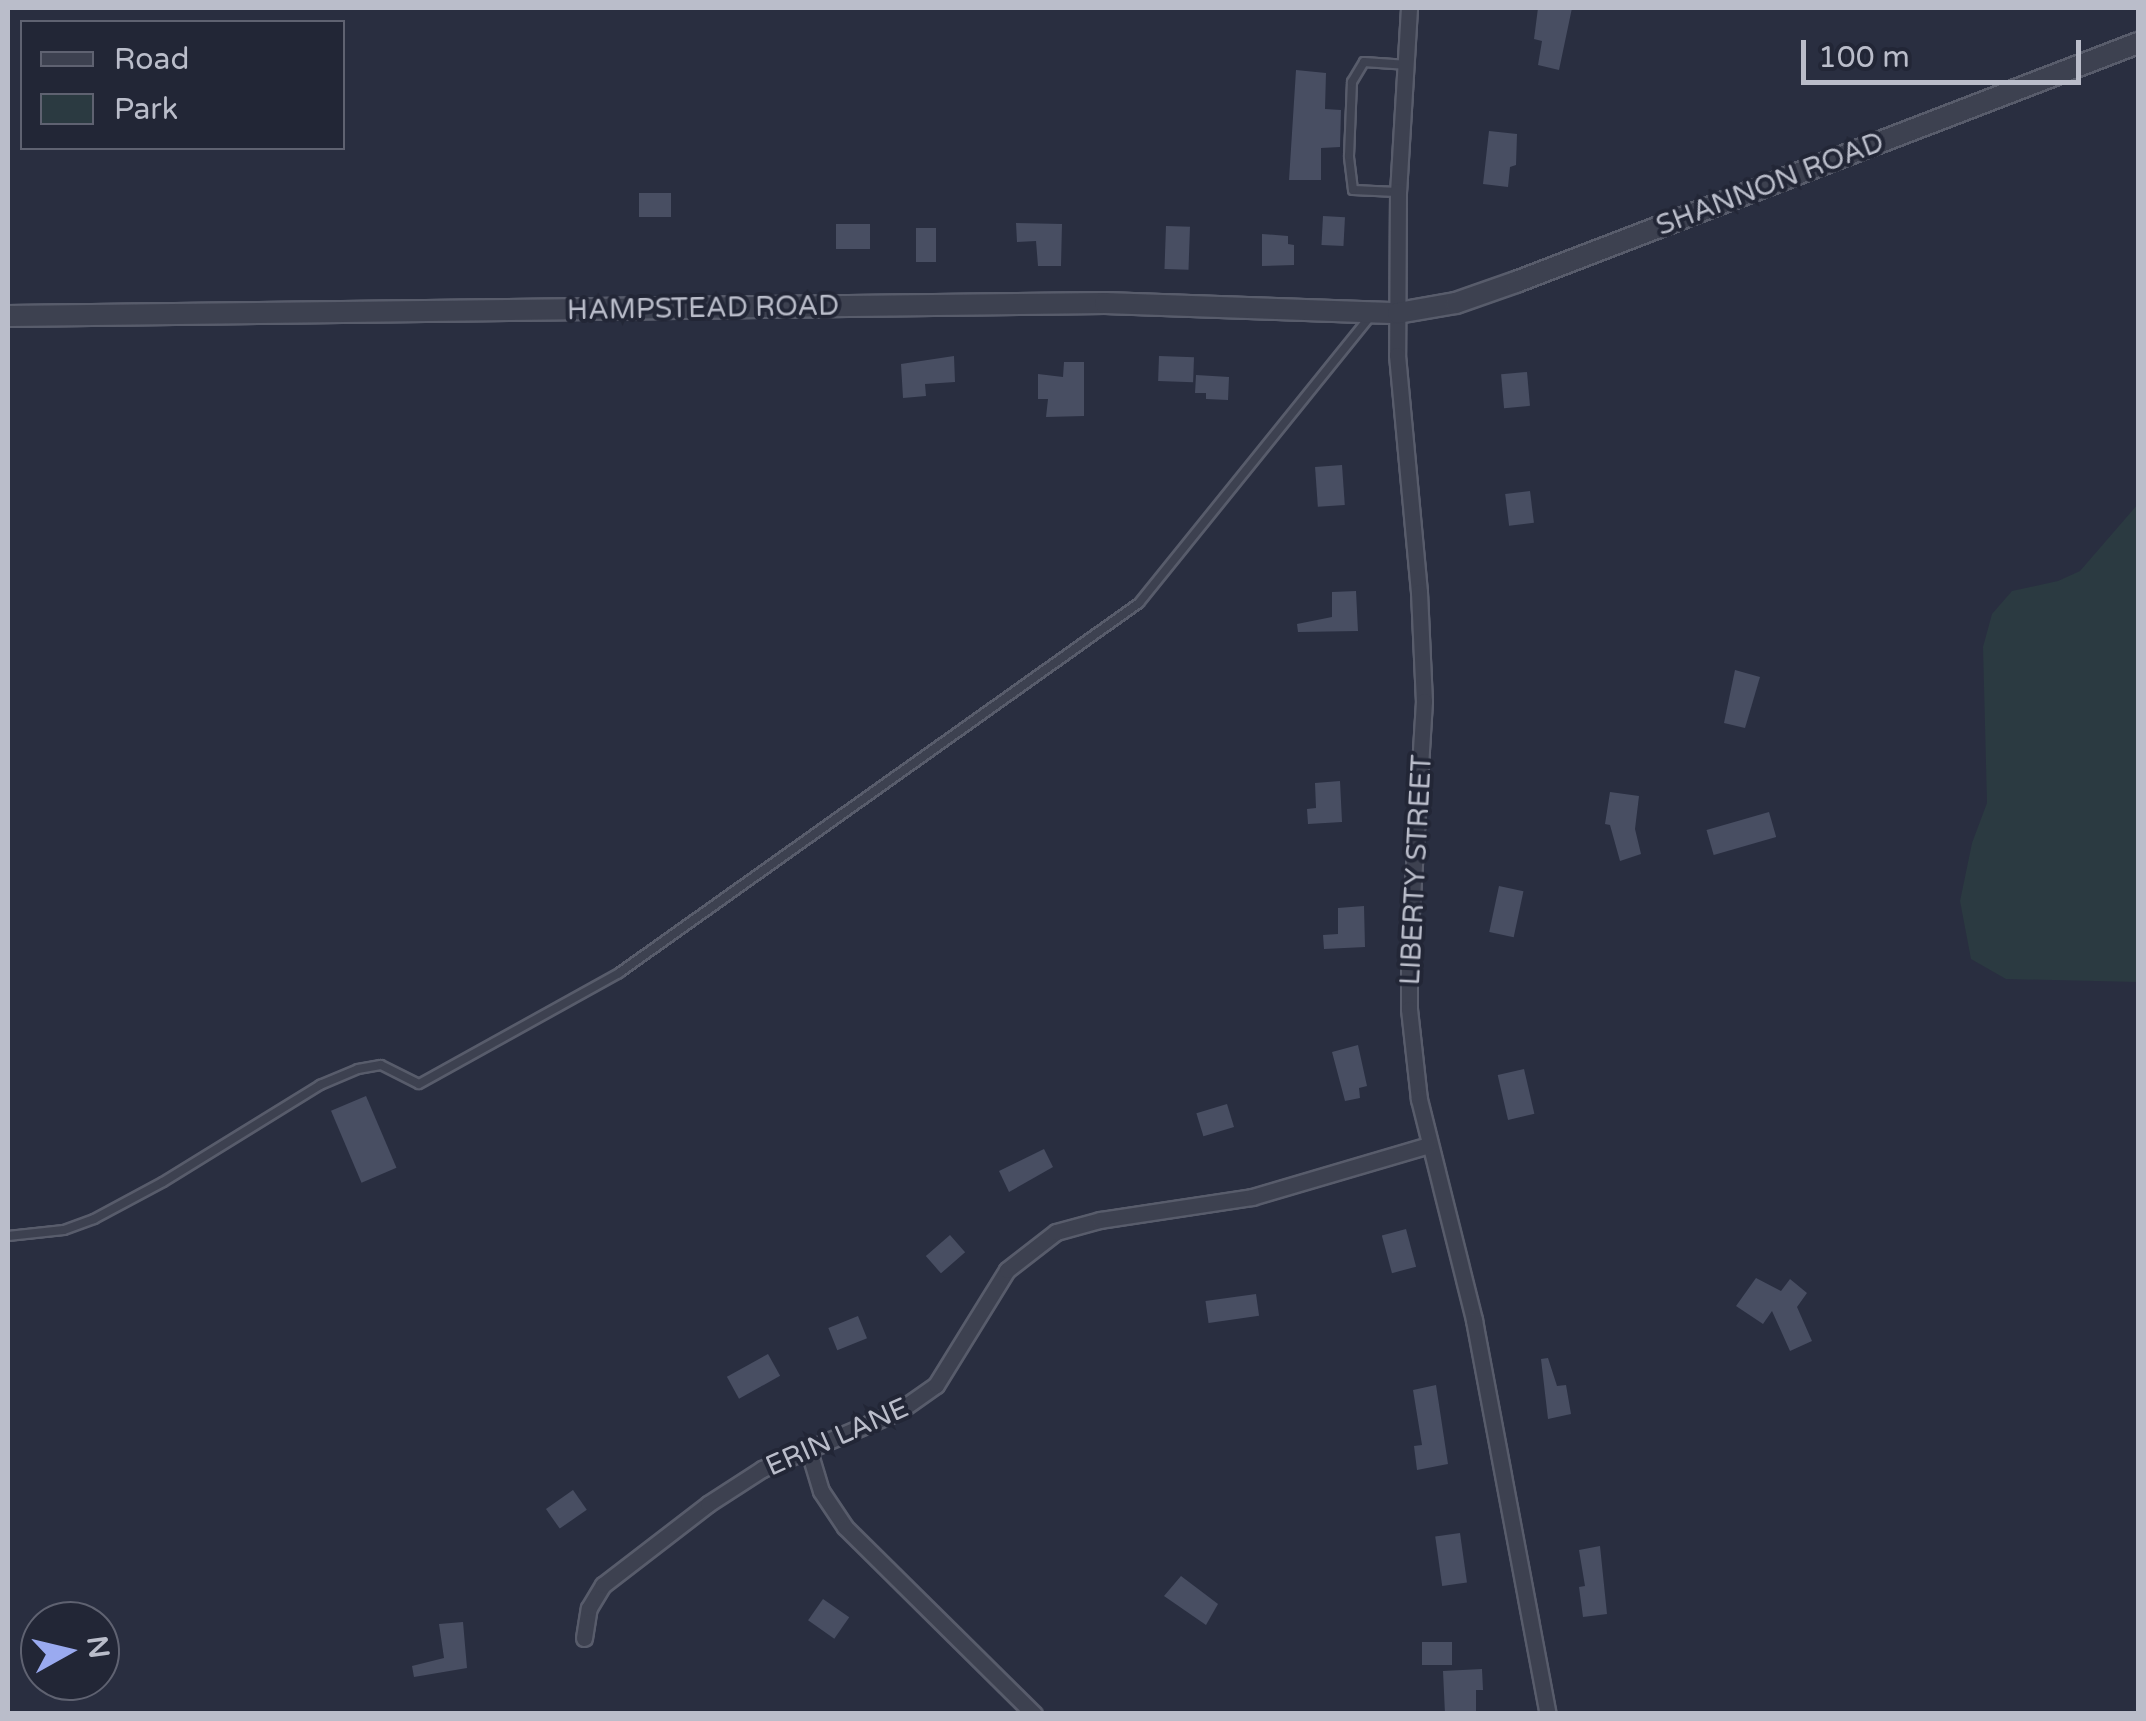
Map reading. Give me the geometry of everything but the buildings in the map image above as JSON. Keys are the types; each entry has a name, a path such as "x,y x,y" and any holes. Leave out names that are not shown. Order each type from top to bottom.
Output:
{"street":[{"name":"LIBERTY STREET","path":"1410,8 1398,192 1398,378 1423,658 1423,768 1409,943 1410,1009 1417,1088 1474,1320 1548,1714"},
{"name":"SHANNON ROAD","path":"1398,314 1456,303 1516,282 2138,43"},
{"name":"HAMPSTEAD ROAD","path":"8,316 1106,302 1398,314"},
{"name":"ERIN LANE","path":"584,1638 589,1608 603,1584 708,1504 808,1448 899,1410 936,1386 1007,1270 1056,1232 1100,1220 1252,1198 1429,1144"},
{"path":"808,1448 821,1491 845,1527 1034,1714"}],"lane":[{"path":"1398,192 1353,190 1349,156 1352,82 1364,62 1408,65"},
{"path":"8,1236 64,1230 94,1219 164,1182 320,1085 358,1068 381,1065 418,1084 619,974 1139,603 1372,314"}],"green space":[{"path":"2138,504 2138,982 2006,979 1971,959 1960,901 1972,843 1987,803 1983,647 1992,614 2012,591 2058,581 2080,571"}]}
